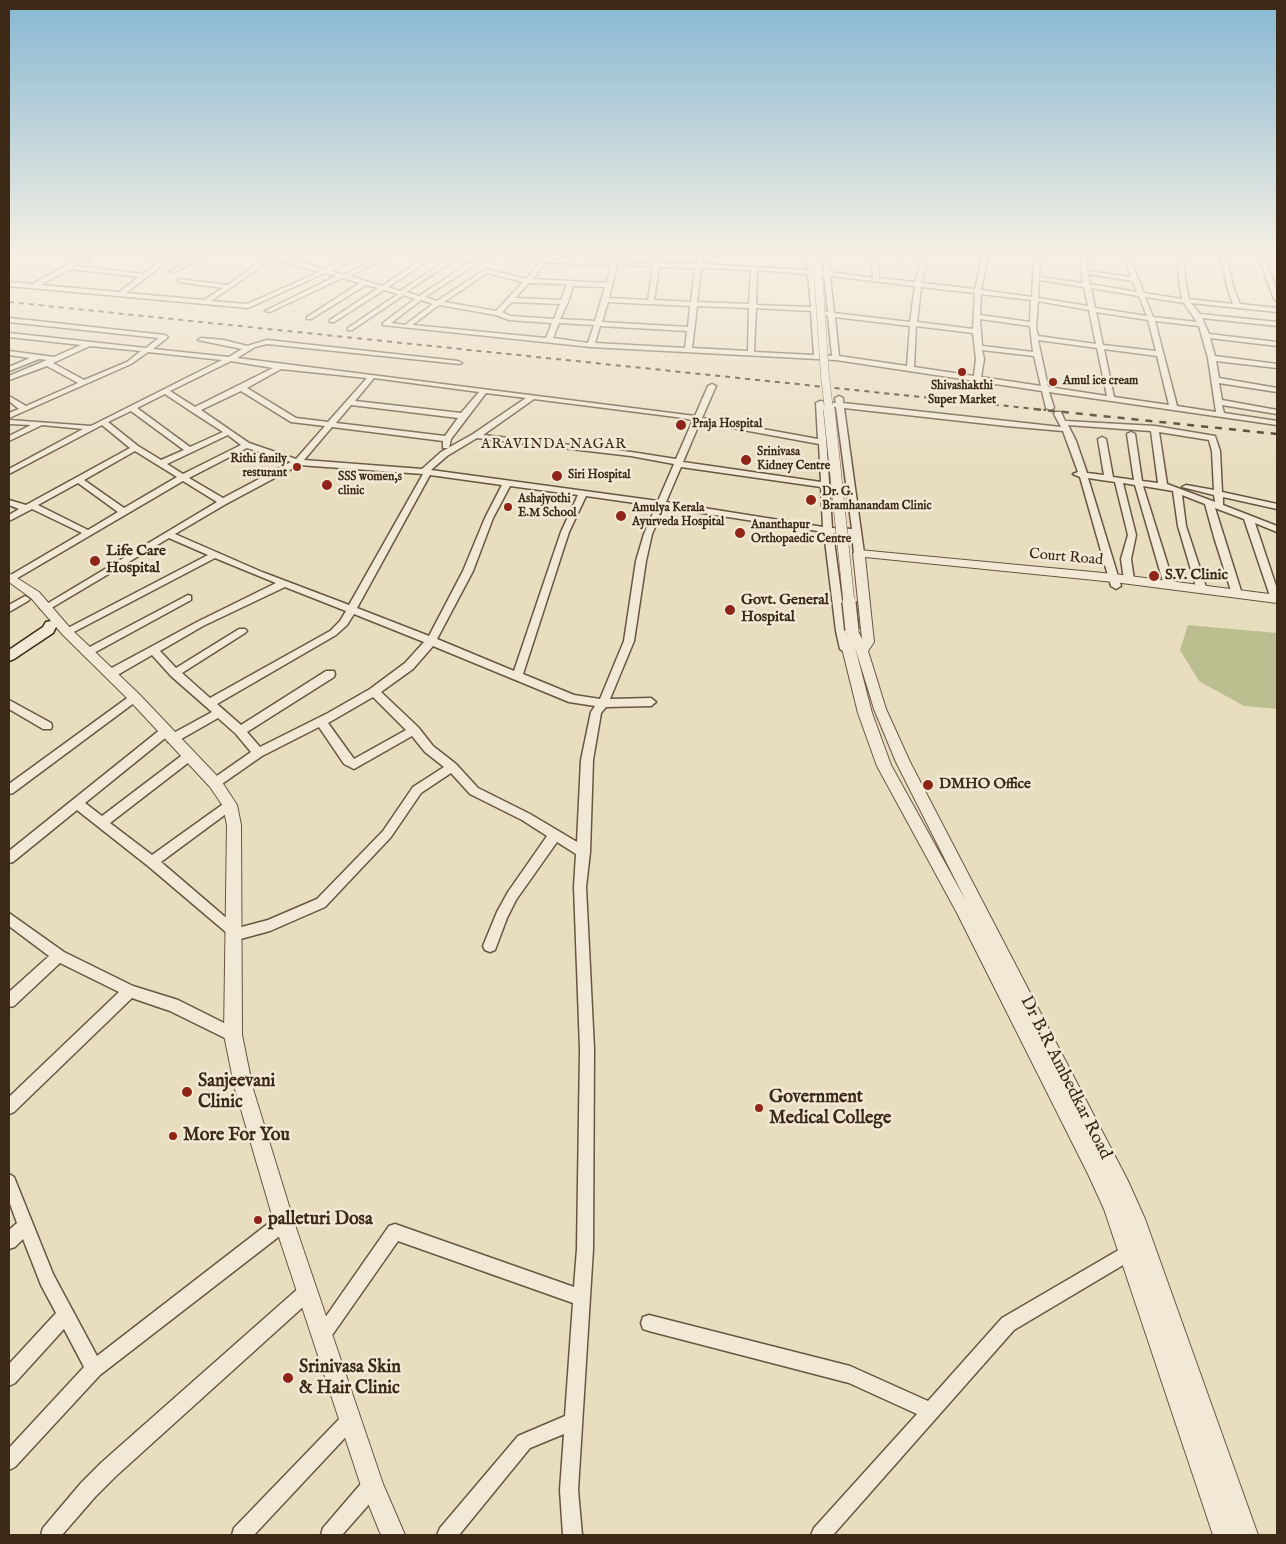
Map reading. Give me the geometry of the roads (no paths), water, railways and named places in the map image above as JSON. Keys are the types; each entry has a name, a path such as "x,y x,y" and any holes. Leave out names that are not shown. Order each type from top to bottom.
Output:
{"main road":[{"path":"9,646 41,626 48,615"},
{"path":"9,656 48,630 48,615"}],"street":[{"path":"9,416 129,363 165,337 83,328"},
{"path":"511,328 549,340 591,345 836,358 1277,423"},
{"path":"549,340 555,328"},
{"path":"591,345 597,328"},
{"path":"673,328 691,329 688,349"},
{"path":"751,352 752,328"},
{"path":"816,328 818,356"},
{"name":"Dr B.R Ambedkar Road","path":"822,328 854,642 865,712 884,766 962,908 1095,1167 1113,1208 1225,1535"},
{"path":"833,328 836,358"},
{"path":"910,368 913,328"},
{"path":"953,328 977,331 980,359 977,378"},
{"path":"1034,328 1044,388 1080,474 1111,582"},
{"path":"1097,328 1111,398"},
{"path":"1153,328 1174,408"},
{"path":"1203,328 1212,358 1220,414"},
{"path":"71,343 92,329"},
{"path":"10,336 230,359 280,367 372,376 534,397 698,419 823,442"},
{"path":"1206,336 1277,344"},
{"path":"1035,338 1160,354"},
{"path":"201,340 247,348"},
{"path":"9,472 102,422 166,392 230,359 247,348 260,343 270,342 458,363"},
{"path":"9,378 88,344"},
{"path":"979,348 1037,354"},
{"path":"10,354 38,357 50,361 84,383"},
{"path":"9,369 38,357"},
{"path":"1212,358 1277,366"},
{"path":"194,410 242,388 280,367"},
{"path":"48,615 169,535 223,502 298,462 372,376"},
{"path":"1215,380 1277,390"},
{"path":"573,1535 569,1490 584,1249 587,1049 580,887 584,852 587,760 596,712 602,703 629,641 641,562 648,534 712,386"},
{"path":"242,388 288,418 328,425 447,439"},
{"path":"444,454 447,439 484,391"},
{"path":"166,392 230,432 246,445 298,462 426,472 661,504 828,530 856,532"},
{"path":"210,703 333,633 344,623 353,611 426,472 444,454 476,436 534,397"},
{"path":"9,398 25,409"},
{"path":"839,400 860,558 868,642 854,642 845,649 841,632 828,530 820,403 839,400 1006,424 1156,428 1212,438 1216,451 1219,506"},
{"path":"348,402 463,416"},
{"path":"1218,402 1277,412"},
{"path":"132,408 190,450"},
{"path":"9,422 92,428"},
{"path":"102,422 135,448 223,502"},
{"path":"9,439 40,423"},
{"path":"1156,428 1170,488 1202,590"},
{"path":"160,464 230,432"},
{"path":"1131,434 1138,482 1169,585"},
{"path":"476,436 631,454 824,485"},
{"path":"1102,438 1132,535 1126,560 1129,580"},
{"path":"9,581 182,478 246,445"},
{"path":"9,518 135,448"},
{"path":"1080,474 1170,488 1277,529"},
{"path":"77,479 124,512"},
{"path":"215,783 258,753 374,692 409,666 431,641 468,571 489,518 507,483"},
{"path":"1170,488 1174,485 1277,506"},
{"path":"517,676 565,532 583,494"},
{"path":"9,502 27,507 88,533"},
{"path":"1209,502 1218,537 1237,594"},
{"path":"1248,517 1277,602"},
{"path":"169,535 214,556 573,699 602,703 650,702"},
{"path":"9,609 48,615 214,556"},
{"name":"Court Road","path":"860,558 1111,582 1277,602"},
{"name":"Court Road","path":"1111,582 1129,580 1237,594 1277,602"},
{"path":"9,581 35,595 48,615"},
{"path":"9,581 88,652 134,697 215,783 230,805 234,825 233,1035 244,1089 284,1222 372,1486 393,1535"},
{"path":"110,674 200,624 285,583"},
{"path":"88,652 188,598"},
{"path":"175,673 242,631"},
{"name":"Dr B.R Ambedkar Road","path":"854,642 903,762 1121,1188 1144,1243 1246,1535"},
{"path":"153,650 175,673 240,731 258,753"},
{"path":"240,731 330,674"},
{"path":"374,692 414,730 429,749 452,767 474,791 526,817 554,836 584,852"},
{"path":"9,790 134,697"},
{"path":"9,704 47,726"},
{"path":"9,858 76,803 169,736 220,712"},
{"path":"321,721 348,761 354,765 414,730"},
{"path":"102,823 189,756"},
{"path":"233,933 270,925 321,903 387,834 417,790 452,767"},
{"path":"76,803 152,862 233,933"},
{"path":"152,862 230,805"},
{"path":"490,946 501,916 512,896 554,836"},
{"path":"9,919 58,956 130,992 173,1005 233,1035"},
{"path":"9,1001 58,956"},
{"path":"9,1107 130,992"},
{"path":"9,1182 47,1279 94,1370"},
{"path":"9,1461 94,1370 284,1222"},
{"path":"9,1241 26,1225"},
{"path":"322,1335 395,1232 582,1298"},
{"path":"821,1535 1008,1324 1144,1243"},
{"path":"50,1535 88,1490 109,1469 308,1292"},
{"path":"9,1377 66,1316"},
{"path":"649,1323 850,1375 931,1411"},
{"path":"241,1535 350,1420"},
{"path":"447,1535 524,1442 574,1421"},
{"path":"330,1535 372,1486"}],"railway":[{"path":"259,328 1046,410"},
{"path":"1034,409 1277,434"}],"place":[{"name":"Shivashakthi Super Market","path":"962,372"},
{"name":"Amul ice cream","path":"1053,382"},
{"name":"Praja Hospital","path":"681,425"},
{"name":"Srinivasa Kidney Centre","path":"746,460"},
{"name":"Rithi fanily resturant","path":"297,467"},
{"name":"Siri Hospital","path":"557,476"},
{"name":"SSS women,s clinic","path":"327,485"},
{"name":"Dr. G. Bramhanandam Clinic","path":"811,500"},
{"name":"Ashajyothi E.M School","path":"508,507"},
{"name":"Amulya Kerala Ayurveda Hospital","path":"621,516"},
{"name":"Ananthapur Orthopaedic Centre","path":"740,533"},
{"name":"Life Care Hospital","path":"95,561"},
{"name":"S.V. Clinic","path":"1154,576"},
{"name":"Govt. General Hospital","path":"730,610"},
{"name":"DMHO Office","path":"928,785"},
{"name":"Sanjeevani Clinic","path":"187,1092"},
{"name":"Government Medical College","path":"759,1108"},
{"name":"More For You","path":"173,1136"},
{"name":"palleturi Dosa","path":"258,1220"},
{"name":"Srinivasa Skin & Hair Clinic","path":"288,1378"}],"district":[{"name":"ARAVINDA NAGAR","path":"554,445"}]}
